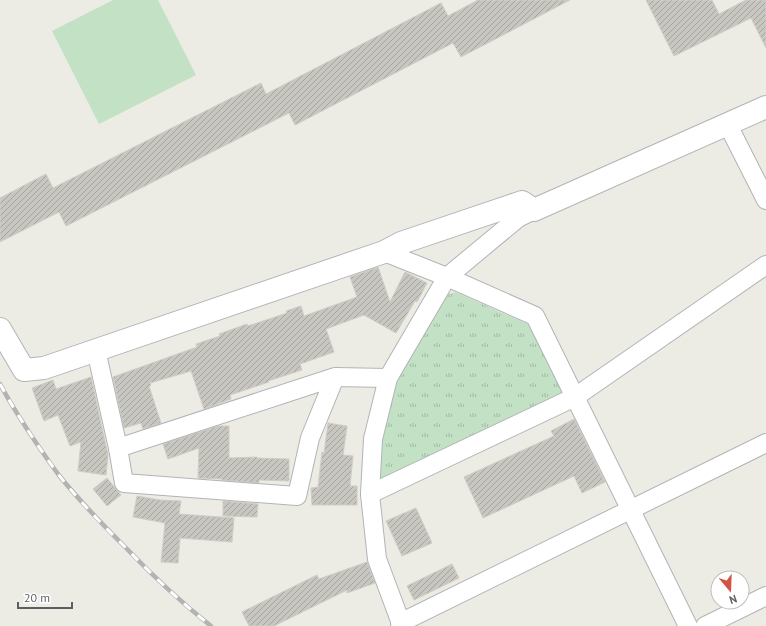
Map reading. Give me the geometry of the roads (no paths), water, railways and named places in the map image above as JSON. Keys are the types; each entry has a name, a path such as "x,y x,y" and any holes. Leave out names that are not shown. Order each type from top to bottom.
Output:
{"street":[{"path":"766,107 518,218 447,277 388,378 373,439 370,494 377,558 401,624 766,443"},
{"path":"728,125 766,200"},
{"path":"0,329 24,370 44,368 384,252 401,243 522,202 534,210"},
{"path":"384,252 447,277 536,316 688,626"},
{"path":"370,494 575,397 766,265"},
{"path":"96,350 118,448 124,483 297,496 310,438 335,377"},
{"path":"118,448 335,377 388,378"},
{"path":"706,626 766,596"}],"railway":[{"path":"0,384 35,441 74,494 148,570 211,626"}]}
